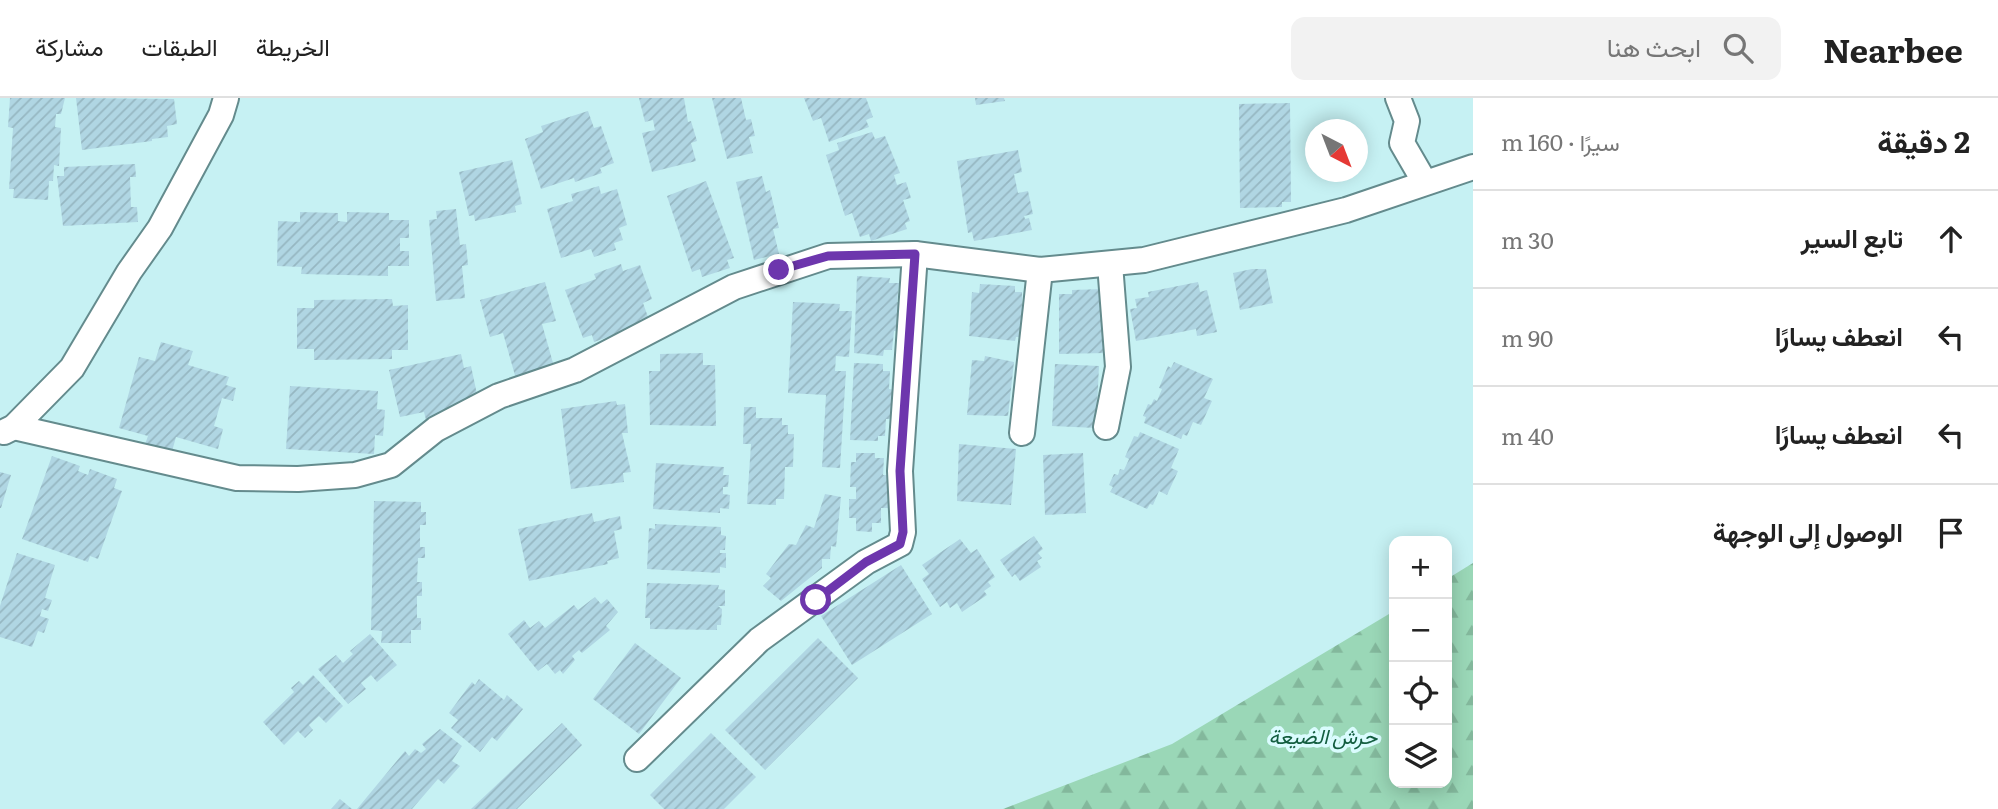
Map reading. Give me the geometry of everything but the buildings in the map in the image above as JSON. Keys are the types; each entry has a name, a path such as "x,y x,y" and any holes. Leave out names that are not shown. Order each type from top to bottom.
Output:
{"street":[{"path":"7,430 72,368 129,272 160,228 221,115 226,98"},
{"path":"1398,98 1407,121 1402,143 1424,181"},
{"path":"7,430 237,478 299,480 355,475 391,465 411,447 463,413 499,396 575,370 734,287 828,256 915,254 1040,270 1144,260 1346,210 1424,181 1473,167"},
{"path":"637,759 759,640 866,562 900,544 903,532 900,471 915,254"},
{"path":"1105,427 1118,367 1110,264"},
{"path":"1022,433 1040,270"}],"green space":[{"name":"حرش الضيعة","path":"1473,563 1473,809 1003,809 1172,744 1389,614 1389,788 1452,788 1452,576"}],"route":[{"path":"779,270 828,256 915,254 909,307 900,471 903,532 900,544 866,562 816,600"}]}
